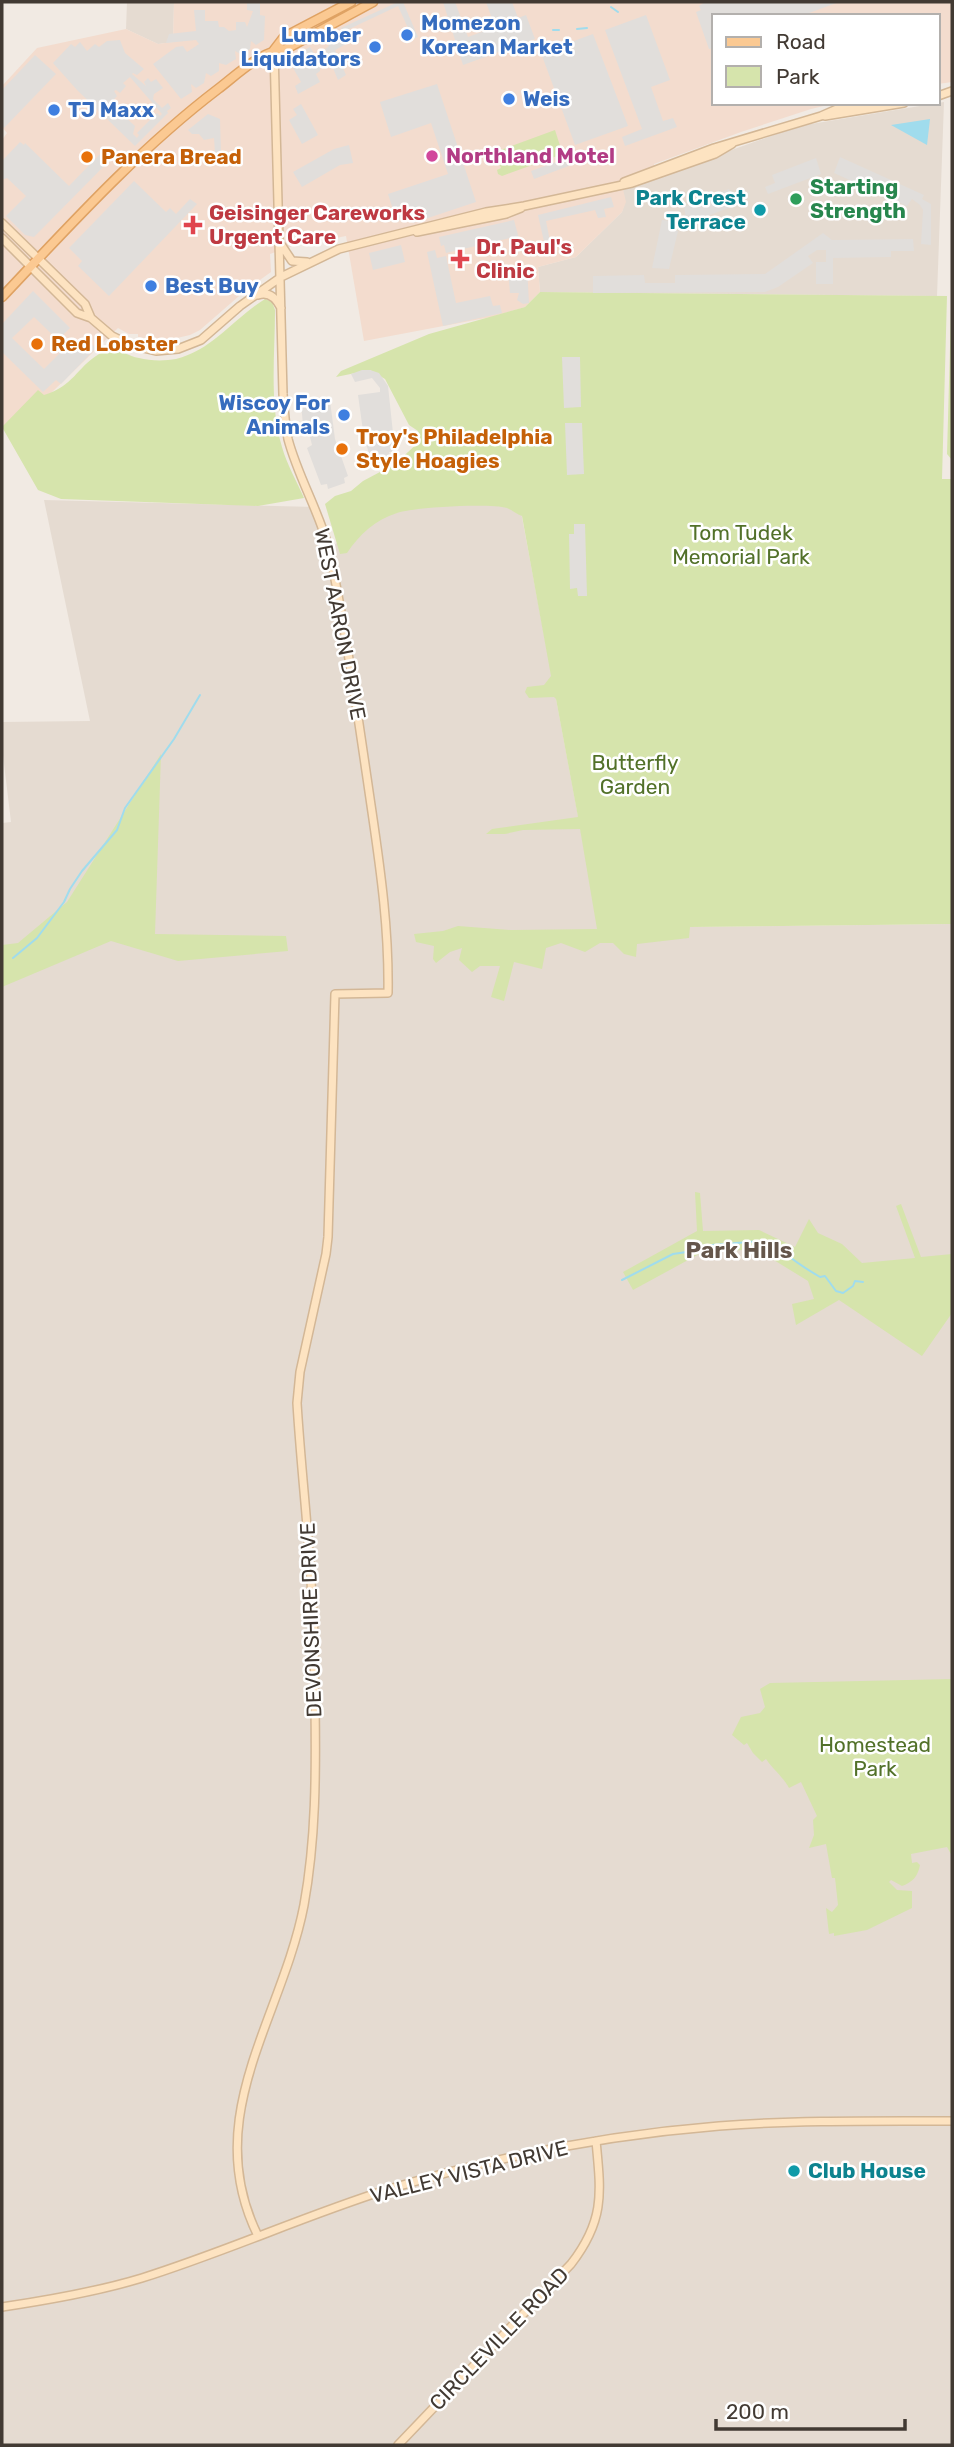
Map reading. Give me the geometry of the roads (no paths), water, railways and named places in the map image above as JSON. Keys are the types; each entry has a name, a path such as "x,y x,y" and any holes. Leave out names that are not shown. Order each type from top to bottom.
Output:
{"main road":[{"path":"2,297 134,160 173,124 251,63 274,50 284,37 351,2"},
{"path":"274,50 286,49 373,2"}],"street":[{"name":"WEST AARON DRIVE","path":"274,50 286,430 322,523 329,549 366,766 389,943 388,993 335,994"},
{"path":"821,116 837,109 859,105"},
{"path":"2,239 77,313 91,318 130,345 149,351 172,351 201,340 281,277 311,261 349,246 405,232 434,230 506,214 524,206 617,185 669,164 771,130 821,116 891,105"},
{"path":"2,223 85,304 91,318"},
{"path":"279,239 292,261 311,261"},
{"path":"254,296 264,293 272,296 281,309"},
{"name":"DEVONSHIRE DRIVE","path":"258,2236 250,2220 241,2186 239,2132 242,2098 247,2074 285,1971 304,1907 315,1813 313,1601 297,1403 300,1372 328,1237 335,994"},
{"name":"VALLEY VISTA DRIVE","path":"2,2307 70,2296 133,2280 415,2182 498,2160 663,2131 838,2121 952,2121"},
{"name":"CIRCLEVILLE ROAD","path":"398,2445 584,2248 594,2228 600,2204 596,2141"}],"water":[{"path":"930,119 927,145 891,125"}],"waterway":[{"path":"611,7 618,12"},
{"path":"577,29 587,28"},
{"path":"553,30 559,30"},
{"path":"13,958 37,938 64,902 82,871 117,830 125,808 174,739 200,695"},
{"path":"622,1280 673,1254 693,1251 700,1246 761,1241 820,1277 825,1276 836,1291 843,1293 853,1286 855,1281 863,1282"}],"place":[{"name":"Momezon Korean Market","path":"407,35"},
{"name":"Lumber Liquidators","path":"375,47"},
{"name":"Weis","path":"509,99"},
{"name":"TJ Maxx","path":"54,110"},
{"name":"Northland Motel","path":"432,156"},
{"name":"Panera Bread","path":"87,157"},
{"name":"Starting Strength","path":"796,199"},
{"name":"Park Crest Terrace","path":"760,210"},
{"name":"Geisinger Careworks Urgent Care","path":"193,225"},
{"name":"Dr. Paul's Clinic","path":"460,259"},
{"name":"Best Buy","path":"151,286"},
{"name":"Red Lobster","path":"37,344"},
{"name":"Wiscoy For Animals","path":"344,415"},
{"name":"Troy's Philadelphia Style Hoagies","path":"342,449"},
{"name":"Club House","path":"794,2171"}],"district":[{"name":"Park Hills","path":"739,1250"}],"park label":[{"name":"Tom Tudek Memorial Park","path":"741,545"},
{"name":"Butterfly Garden","path":"635,775"},
{"name":"Homestead Park","path":"875,1757"}]}
